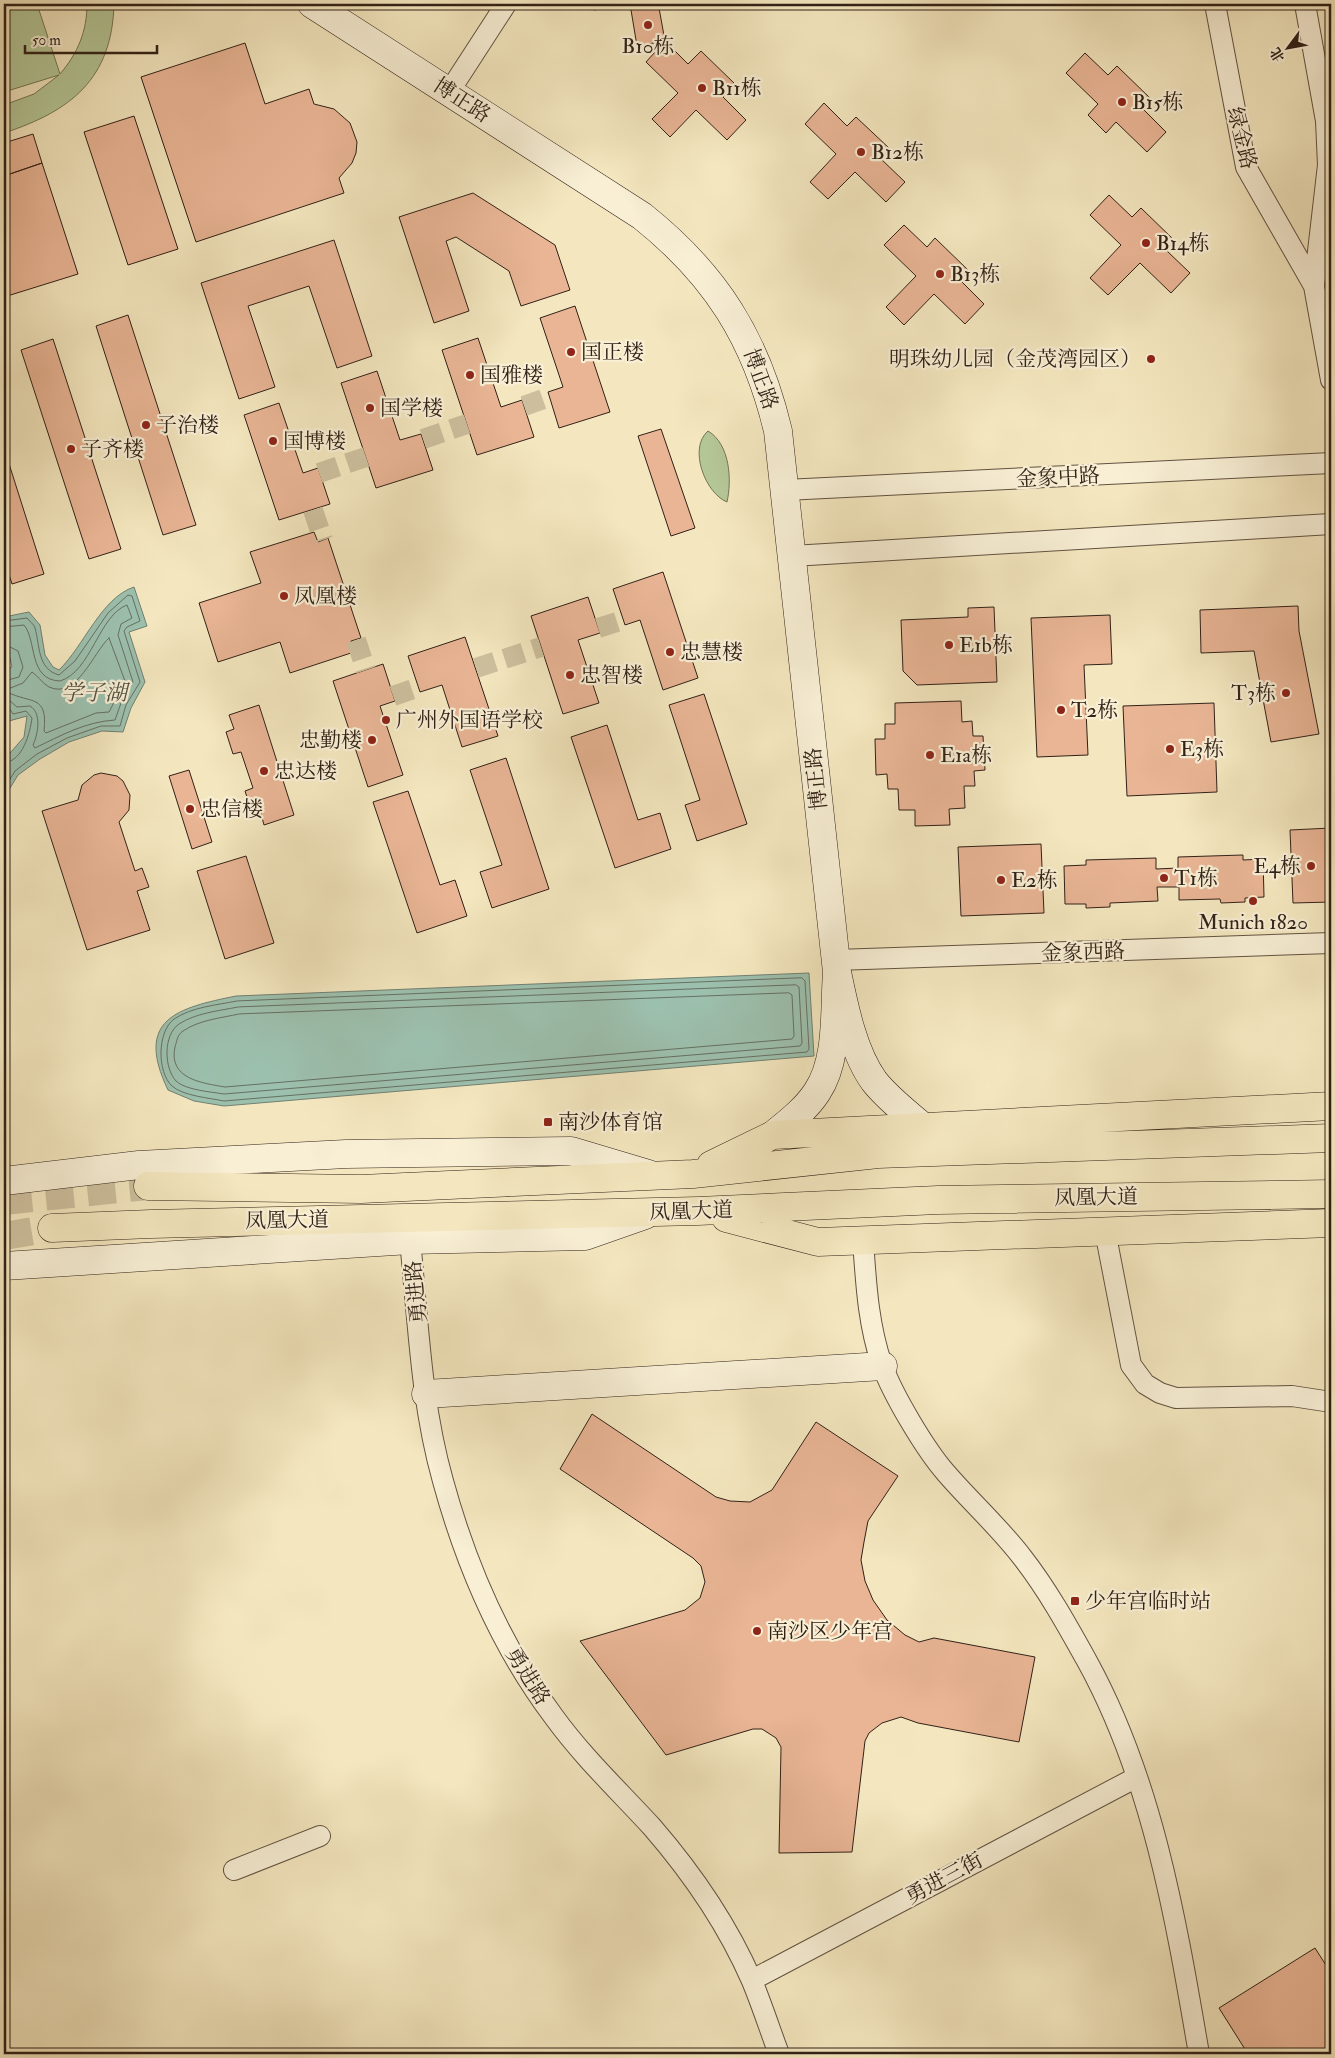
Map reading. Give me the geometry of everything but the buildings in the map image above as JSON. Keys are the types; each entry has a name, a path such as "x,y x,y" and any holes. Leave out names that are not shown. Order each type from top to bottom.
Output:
{"main road":[{"path":"693,1174 773,1135 1331,1106"},
{"name":"凤凰大道","path":"148,1186 361,1188 693,1174 878,1154 1331,1138"},
{"name":"凤凰大道","path":"52,1228 698,1211 938,1200 1331,1194"},
{"path":"698,1211 818,1242 1331,1223"}],"street":[{"name":"博正路","path":"312,4 642,216 685,253 704,274 737,321 762,373 778,431 836,966"},
{"path":"449,92 506,4"},
{"name":"绿金路","path":"1215,4 1246,167 1314,286"},
{"name":"绿金路","path":"1305,4 1326,121 1328,165 1314,286 1331,380"},
{"name":"金象中路","path":"784,490 1331,463"},
{"path":"792,556 1331,524"},
{"name":"金象西路","path":"836,966 1331,943"},
{"path":"836,966 845,1012 858,1048 873,1080 888,1098 922,1127"},
{"path":"773,1135 798,1115 818,1091 831,1059 836,966"},
{"path":"4,1181 139,1165 208,1161 346,1154 561,1152 571,1152 654,1176"},
{"path":"4,1266 410,1240 585,1236 654,1212"},
{"path":"1105,1231 1131,1365 1145,1384 1160,1393 1176,1398 1292,1396 1331,1402"},
{"name":"勇进路","path":"410,1240 426,1394 442,1480 469,1563 506,1643 554,1717 609,1784 652,1828 690,1875 723,1926 752,1980 780,2054"},
{"path":"863,1240 868,1314 883,1366 922,1440 946,1473 1022,1557 1057,1609 1088,1662 1115,1719 1137,1776 1161,1861 1199,2054"},
{"path":"426,1394 883,1366"},
{"name":"勇进三街","path":"752,1980 1137,1776"},
{"path":"234,1870 320,1836"}],"shaded area":[{"path":"4,4 37,4 60,74 72,58 80,41 87,14 87,4 114,4 111,30 105,53 96,72 83,88 68,102 49,114 4,133 4,105 34,94 59,75 4,92"},
{"path":"708,431 721,444 728,463 729,493 727,502 719,497 706,480 699,459 699,448 702,439"}],"water":[{"name":"学子湖","path":"134,587 147,626 129,632 145,682 131,708 123,732 102,731 69,742 18,775 7,793 4,794 4,760 24,737 27,716 9,721 4,705 4,670 12,667 10,658 4,655 4,617 29,612 40,625 45,655 53,667 59,670 102,612 122,593"},
{"path":"809,973 814,1056 224,1106 194,1101 168,1090 159,1066 156,1047 159,1032 167,1021 180,1012 236,996"}],"tunnel":[{"path":"524,406 549,397"},
{"path":"423,439 467,424"},
{"path":"319,473 366,457"},
{"path":"313,510 323,540"},
{"path":"598,628 623,620"},
{"path":"356,640 366,670"},
{"path":"476,668 541,647"},
{"path":"393,696 419,687"},
{"path":"4,1201 148,1186"},
{"path":"4,1236 52,1228"}],"place":[{"name":"B10栋","path":"648,25"},
{"name":"B11栋","path":"702,88"},
{"name":"B15栋","path":"1122,102"},
{"name":"B12栋","path":"861,152"},
{"name":"B14栋","path":"1146,243"},
{"name":"B13栋","path":"940,274"},
{"name":"国正楼","path":"571,352"},
{"name":"明珠幼儿园（金茂湾园区）","path":"1151,359"},
{"name":"国雅楼","path":"470,375"},
{"name":"国学楼","path":"370,408"},
{"name":"子治楼","path":"146,425"},
{"name":"国博楼","path":"273,441"},
{"name":"子齐楼","path":"71,449"},
{"name":"凤凰楼","path":"284,596"},
{"name":"E1b栋","path":"949,645"},
{"name":"忠慧楼","path":"670,652"},
{"name":"忠智楼","path":"570,675"},
{"name":"T3栋","path":"1286,693"},
{"name":"T2栋","path":"1061,710"},
{"name":"广州外国语学校","path":"386,720"},
{"name":"忠勤楼","path":"372,740"},
{"name":"E3栋","path":"1170,749"},
{"name":"E1a栋","path":"930,755"},
{"name":"忠达楼","path":"264,771"},
{"name":"忠信楼","path":"190,809"},
{"name":"E4栋","path":"1311,866"},
{"name":"T1栋","path":"1164,878"},
{"name":"E2栋","path":"1001,880"},
{"name":"Munich 1820","path":"1253,901"},
{"name":"南沙体育馆","path":"548,1122"},
{"name":"少年宫临时站","path":"1075,1601"},
{"name":"南沙区少年宫","path":"757,1631"}]}
